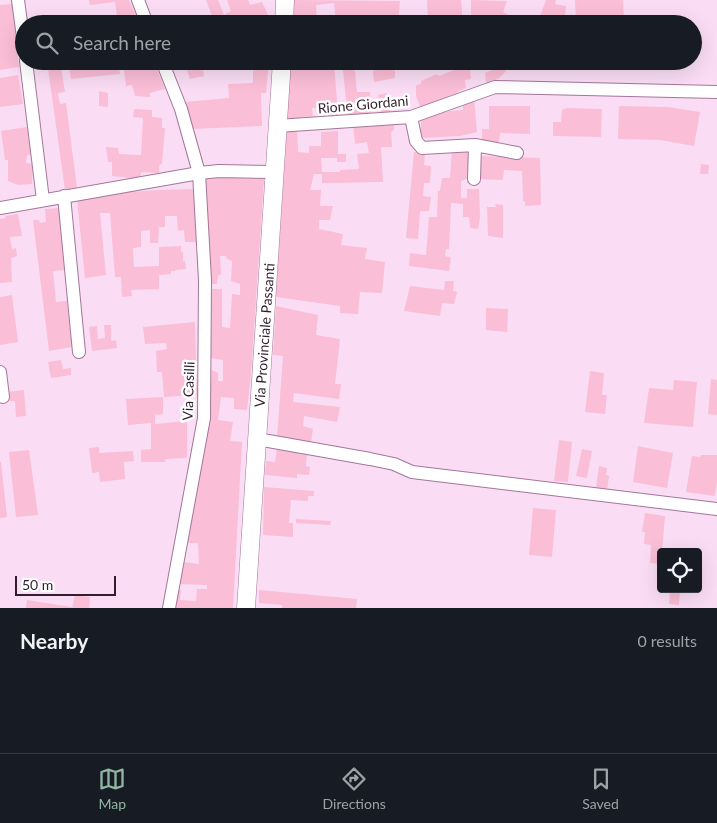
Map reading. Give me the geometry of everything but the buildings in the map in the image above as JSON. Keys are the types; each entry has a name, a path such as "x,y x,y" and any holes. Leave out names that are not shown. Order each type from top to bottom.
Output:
{"main road":[{"path":"285,15 286,0"},
{"name":"Via Provinciale Passanti","path":"246,608 281,70"}],"street":[{"path":"18,0 20,15"},
{"path":"138,0 144,15"},
{"path":"27,70 43,200"},
{"name":"Via Casilli","path":"166,70 181,109 199,173 205,280 204,418 169,608"},
{"name":"Rione Giordani","path":"278,126 411,117 495,87 717,92"},
{"path":"411,117 416,141 422,148 475,145 517,153"},
{"path":"474,179 475,145"},
{"path":"0,208 199,173 220,171 274,172"},
{"path":"64,196 79,352"},
{"path":"0,372 3,397"},
{"path":"257,439 394,464 412,472 717,509"}]}
